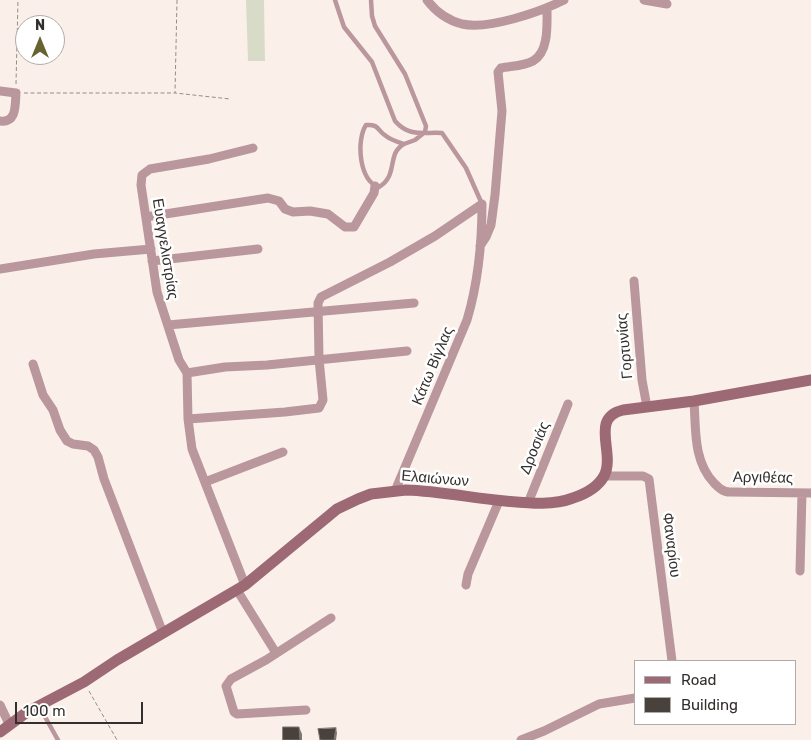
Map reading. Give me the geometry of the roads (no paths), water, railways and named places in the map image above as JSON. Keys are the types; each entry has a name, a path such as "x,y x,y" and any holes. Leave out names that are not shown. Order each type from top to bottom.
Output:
{"main road":[{"path":"604,476 607,456 604,428 606,420 617,412 694,401 811,380"},
{"name":"Ελαιώνων","path":"5,728 38,706 84,682 117,660 241,587 337,509 364,496 395,490 416,490 528,503 553,502 574,498 594,487 604,476"}],"street":[{"path":"427,0 440,14 459,24 474,26 547,9 564,0"},
{"path":"644,0 667,4"},
{"path":"479,247 489,232 495,195 502,111 498,72 501,68 532,62 540,54 548,27 547,9"},
{"path":"0,91 16,92 14,116 6,122 0,121"},
{"name":"Ευαγγελιστρίας","path":"187,373 179,360 157,292 141,185 142,175 150,170 254,148"},
{"path":"146,217 268,198 279,201 285,209 293,212 310,211 328,214 345,227 354,228 374,193 375,186"},
{"path":"188,419 256,415 319,408 322,400 318,303 321,297 390,262 435,236 482,204"},
{"name":"Κάτω Βίγλας","path":"395,490 467,320 474,293 482,204"},
{"path":"0,269 94,254 150,249"},
{"path":"152,261 258,249"},
{"name":"Γορτυνίας","path":"634,281 642,380 647,407"},
{"path":"168,325 414,303"},
{"path":"276,653 241,587 192,449 188,419 187,373 225,367 407,351"},
{"path":"33,364 43,395 53,410 60,430 67,441 73,444 88,446 94,450 98,457 104,479 163,633"},
{"name":"Αργιθέας","path":"694,401 700,462 707,475 720,488 730,492 807,493"},
{"name":"Δροσιάς","path":"528,503 568,404"},
{"path":"205,482 283,452"},
{"name":"Φαναρίου","path":"604,476 643,476 649,479 672,660"},
{"path":"800,571 807,493"},
{"path":"466,585 468,574 499,500"},
{"path":"306,710 237,714 234,712 226,686 228,682 331,618"},
{"path":"521,740 544,731 598,704 634,698"},
{"path":"0,705 5,728"}],"lane":[{"path":"335,0 344,27 372,62 395,121 401,128 411,133 442,133 466,168 482,204"},
{"path":"371,0 375,26 405,74 426,126 425,132 415,140 398,148 394,154 392,169 386,182 379,187 375,186 369,181 364,172 360,145 362,131 366,125 373,124 379,128 384,136 404,144"},
{"path":"38,706 58,740"}]}
